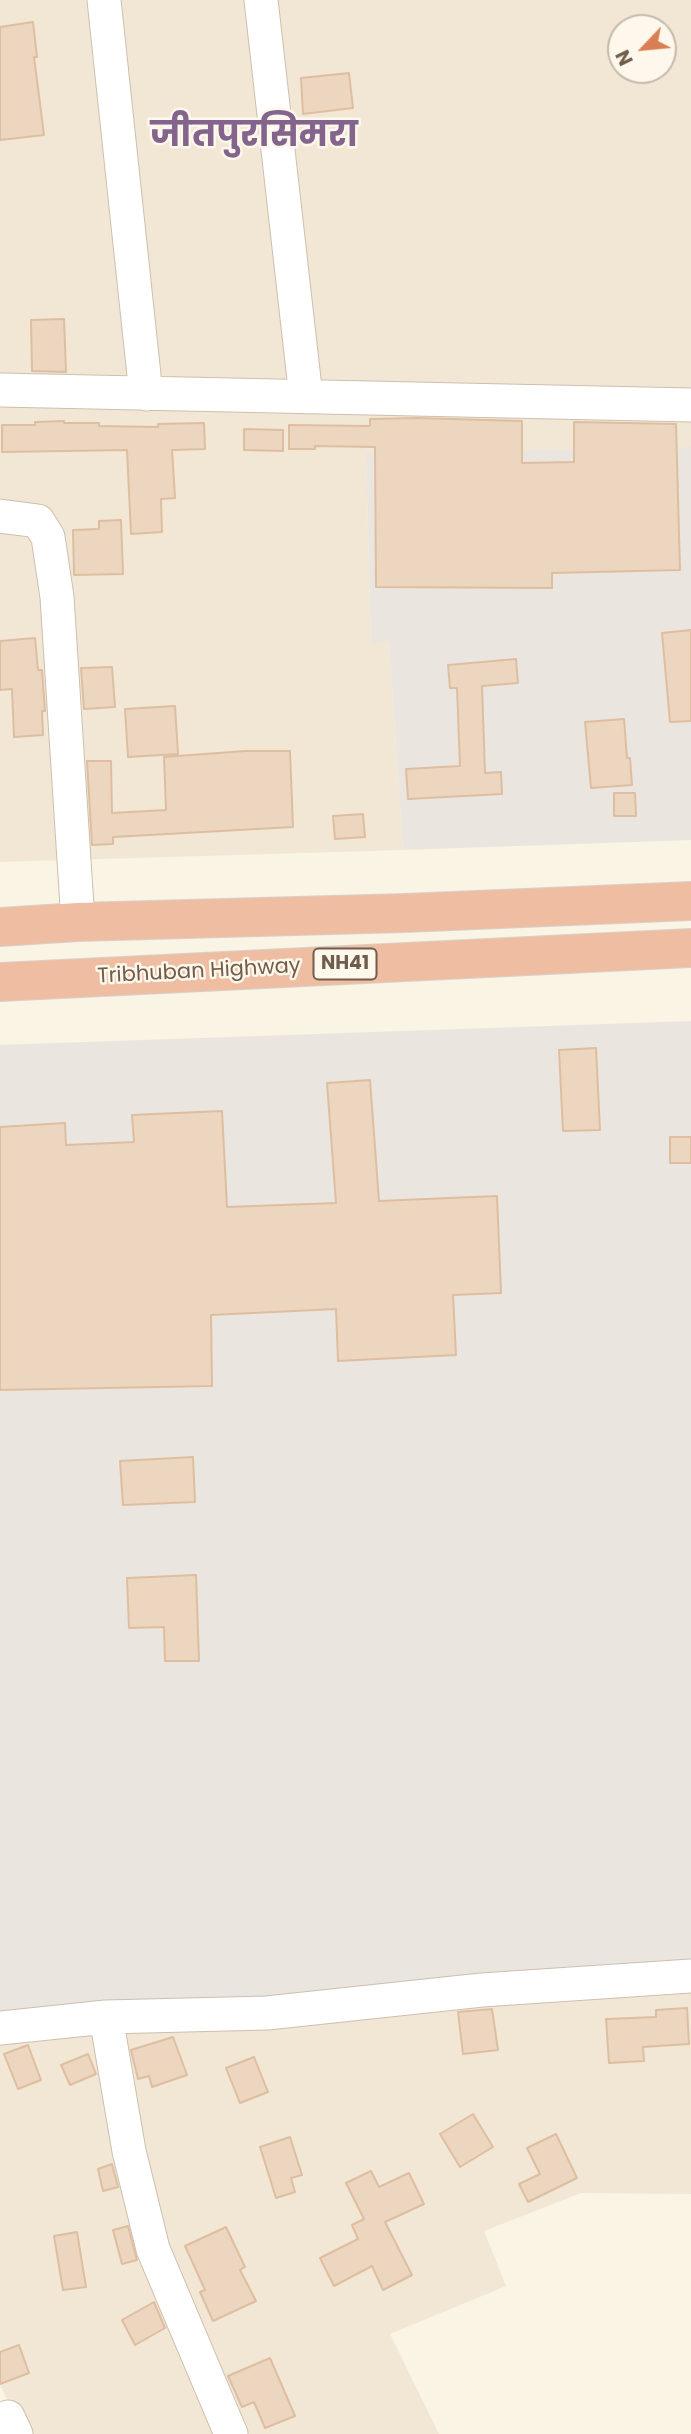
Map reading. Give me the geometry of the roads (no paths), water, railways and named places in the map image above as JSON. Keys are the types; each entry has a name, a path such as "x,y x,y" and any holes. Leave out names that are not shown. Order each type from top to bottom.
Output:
{"highway":[{"path":"0,927 691,901"},
{"name":"Tribhuban Highway","path":"0,982 691,948"}],"street":[{"path":"104,0 146,394"},
{"path":"261,0 306,397"},
{"path":"0,390 691,405"},
{"path":"0,516 38,521 48,537 57,597 78,922"},
{"path":"0,2028 106,2017 267,2013 482,1990 691,1976"},
{"path":"106,2017 129,2151 153,2249 231,2434"}],"district":[{"name":"जीतपुरसिमरा","path":"254,137"}]}
